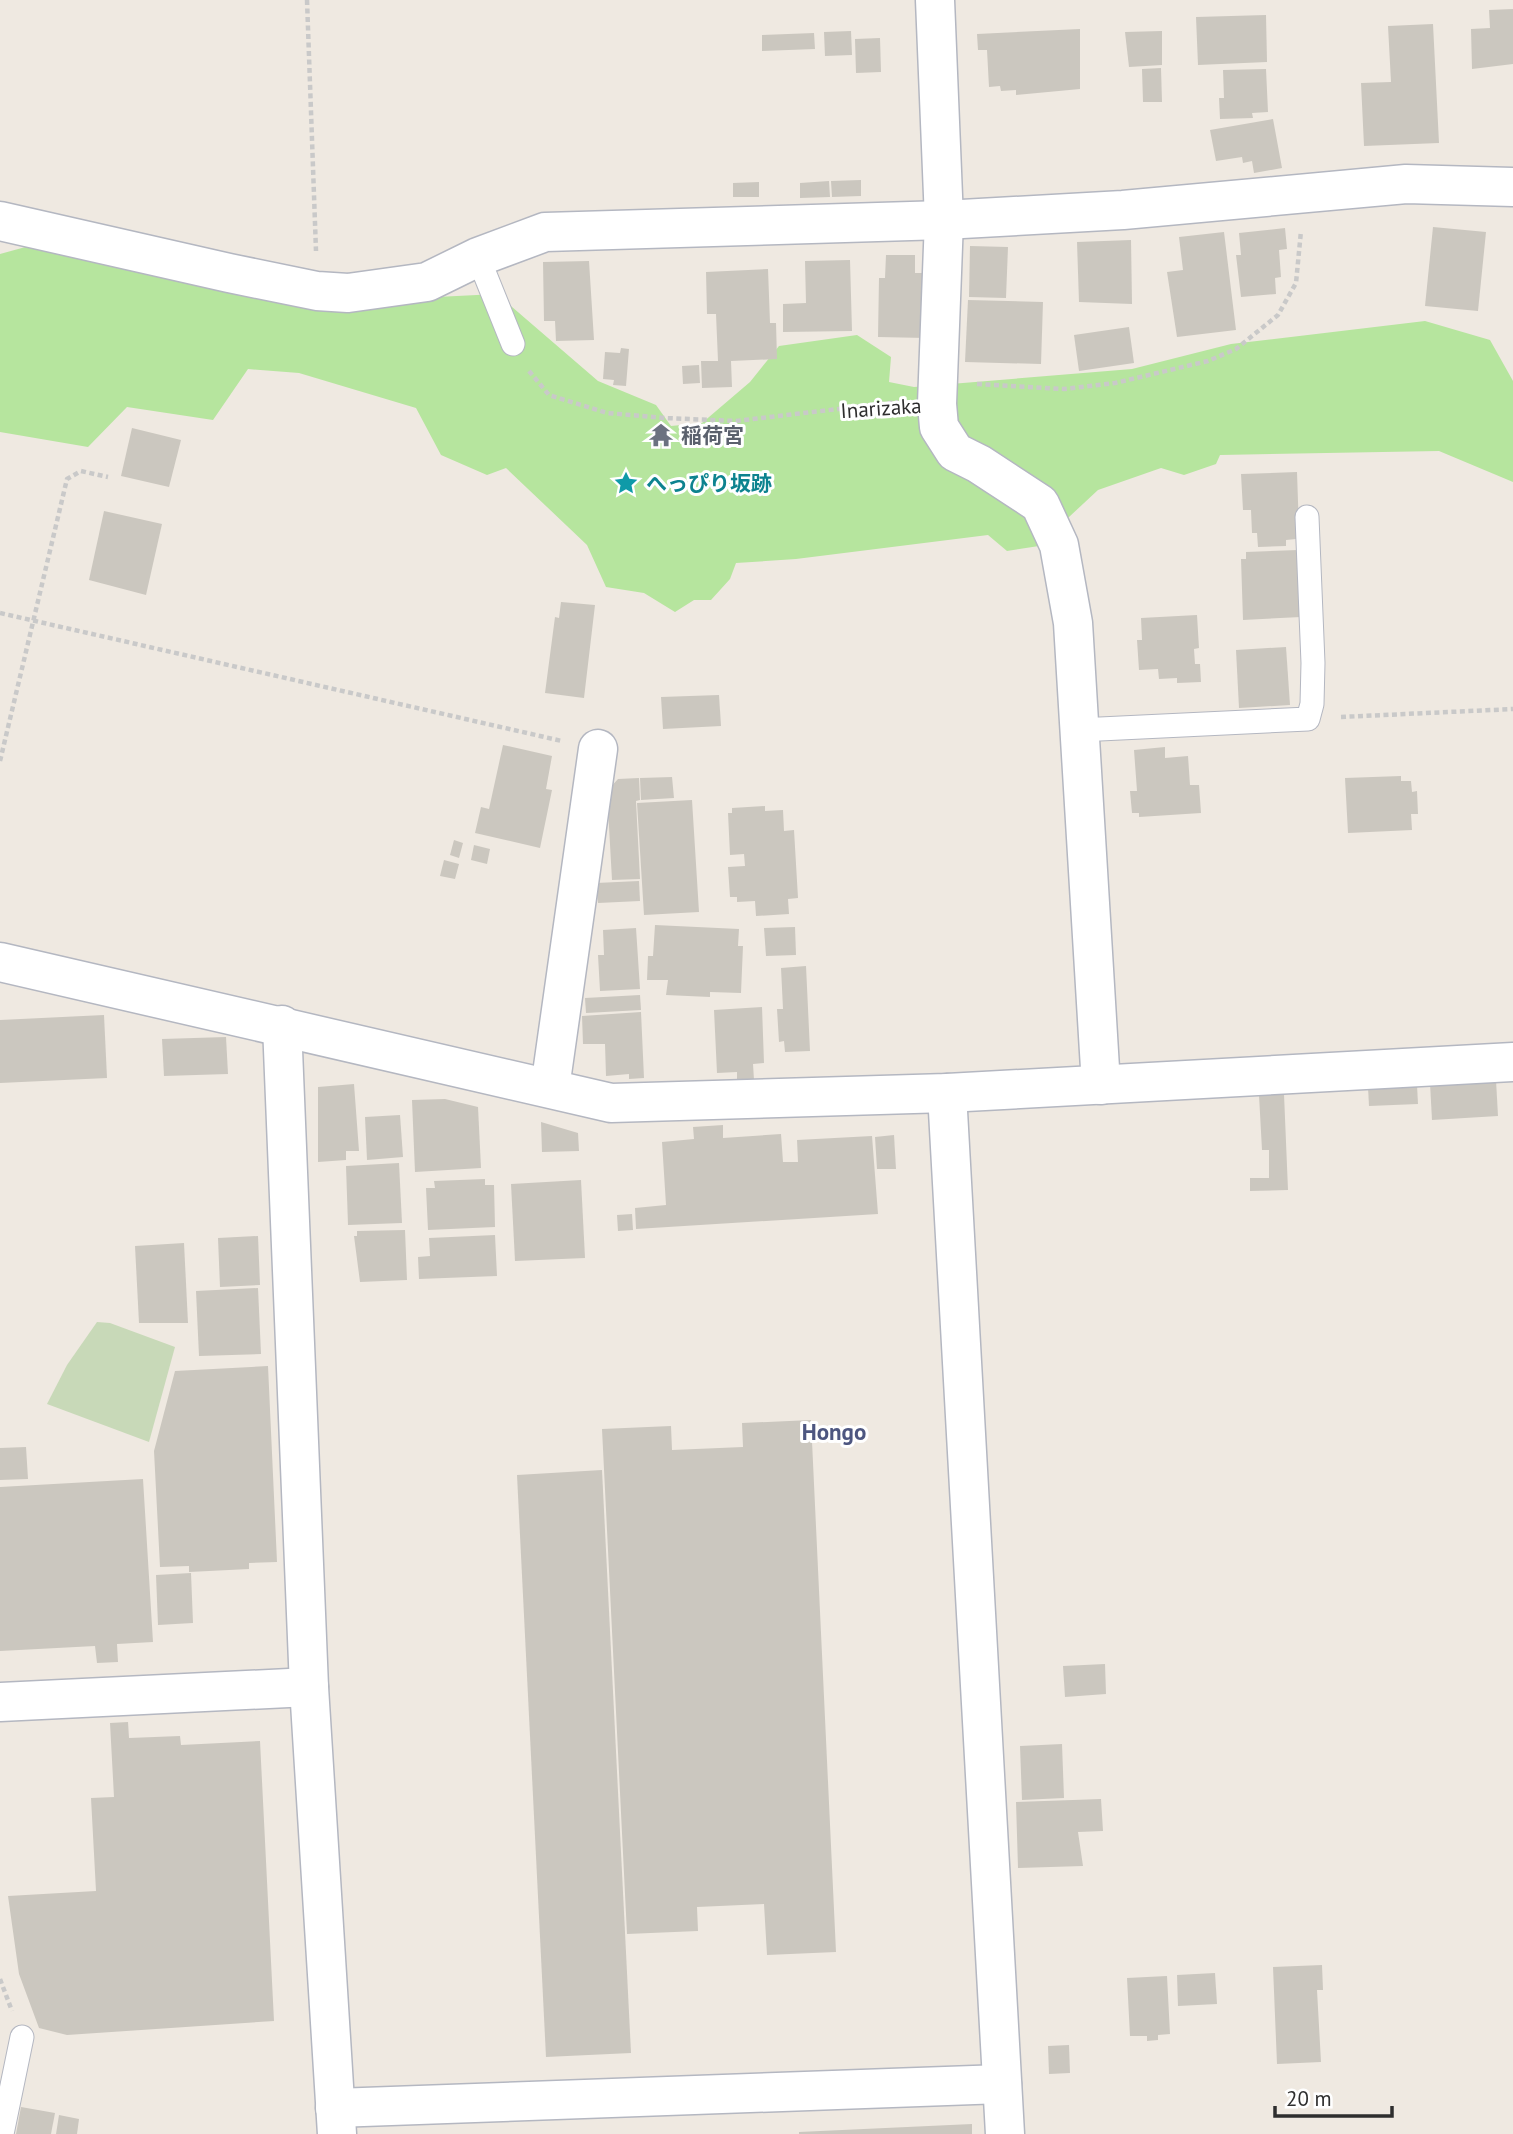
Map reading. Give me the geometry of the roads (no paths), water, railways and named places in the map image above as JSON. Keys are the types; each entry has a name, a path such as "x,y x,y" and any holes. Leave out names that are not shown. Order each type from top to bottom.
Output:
{"street":[{"path":"935,0 944,220"},
{"path":"0,221 317,291 348,293 427,282 478,257 545,233 944,220 1303,195 1406,184 1513,187"},
{"name":"Inarizaka","path":"944,220 937,393 939,427 954,452 979,464 1040,504 1059,545 1073,623 1101,1085"},
{"path":"550,1088 598,749"},
{"path":"0,962 611,1103 947,1093 1513,1062"},
{"path":"282,1025 309,1687 336,2121 1002,2084"},
{"path":"947,1093 1004,2134"},
{"path":"0,1702 309,1687"}],"lane":[{"path":"478,257 513,344"},
{"path":"1079,730 1308,719 1312,704 1313,663 1307,517"},
{"path":"2,2134 22,2037"}],"place":[{"name":"稲荷宮","path":"661,435"},
{"name":"へっぴり坂跡","path":"626,483"}],"district":[{"name":"Hongo","path":"834,1431"}]}
